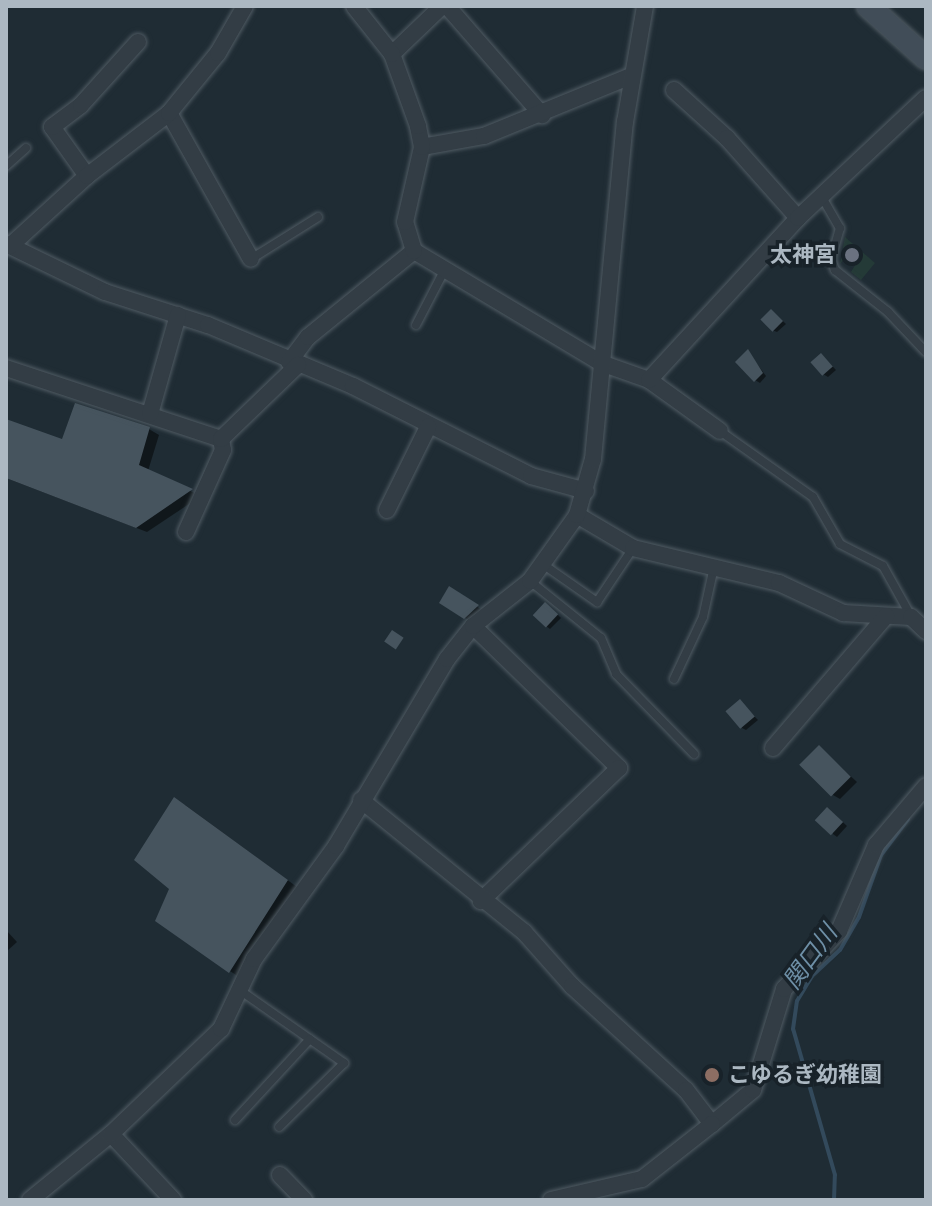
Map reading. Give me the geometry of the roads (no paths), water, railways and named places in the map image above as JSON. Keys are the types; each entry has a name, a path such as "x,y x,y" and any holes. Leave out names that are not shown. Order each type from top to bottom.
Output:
{"main road":[{"path":"868,6 926,58"}],"street":[{"path":"245,6 218,53 169,113 87,176 8,245 105,292 178,315 353,386 428,427 531,476 586,491"},
{"path":"354,6 392,54 422,147 405,222 414,251 601,363 649,380 720,431"},
{"path":"392,54 445,6 542,115"},
{"path":"30,1200 111,1134 221,1029 254,959 336,846 406,722 473,626 530,581 577,515 586,491 631,76 645,6"},
{"path":"87,176 52,127 81,105 138,42"},
{"path":"422,147 484,136 542,115 631,76"},
{"path":"674,90 727,138 798,218"},
{"path":"649,380 798,218 823,199 926,98"},
{"path":"169,113 251,259"},
{"path":"221,439 294,363 308,337 414,251"},
{"path":"150,414 178,315"},
{"path":"6,368 221,439"},
{"path":"387,510 428,427"},
{"path":"186,532 223,450 221,439"},
{"path":"577,515 633,548 779,583 843,613 911,617 926,631"},
{"path":"773,748 886,616"},
{"path":"473,626 619,768 481,901"},
{"path":"551,1200 642,1179 753,1090 784,989 839,931 876,845 926,786"},
{"path":"361,800 481,901 524,932 572,986 686,1090 712,1124"},
{"path":"111,1134 173,1200"},
{"path":"280,1175 304,1200"}],"lane":[{"path":"6,166 26,148"},
{"path":"823,199 840,228 831,259 835,270 888,312 926,352"},
{"path":"251,259 318,217"},
{"path":"416,325 445,269"},
{"path":"720,431 813,497 840,544 883,566 911,617"},
{"path":"544,565 597,602 633,548"},
{"path":"674,679 703,617 714,567"},
{"path":"530,581 601,638 616,674 694,754"},
{"path":"241,991 344,1063 279,1127"},
{"path":"235,1120 310,1039"}],"waterway":[{"name":"関口川","path":"834,1200 835,1175 793,1029 797,1001 812,976 840,950 859,917 881,855 908,819"}],"place":[{"name":"太神宮","path":"852,255"},
{"name":"こゆるぎ幼稚園","path":"712,1075"}]}
